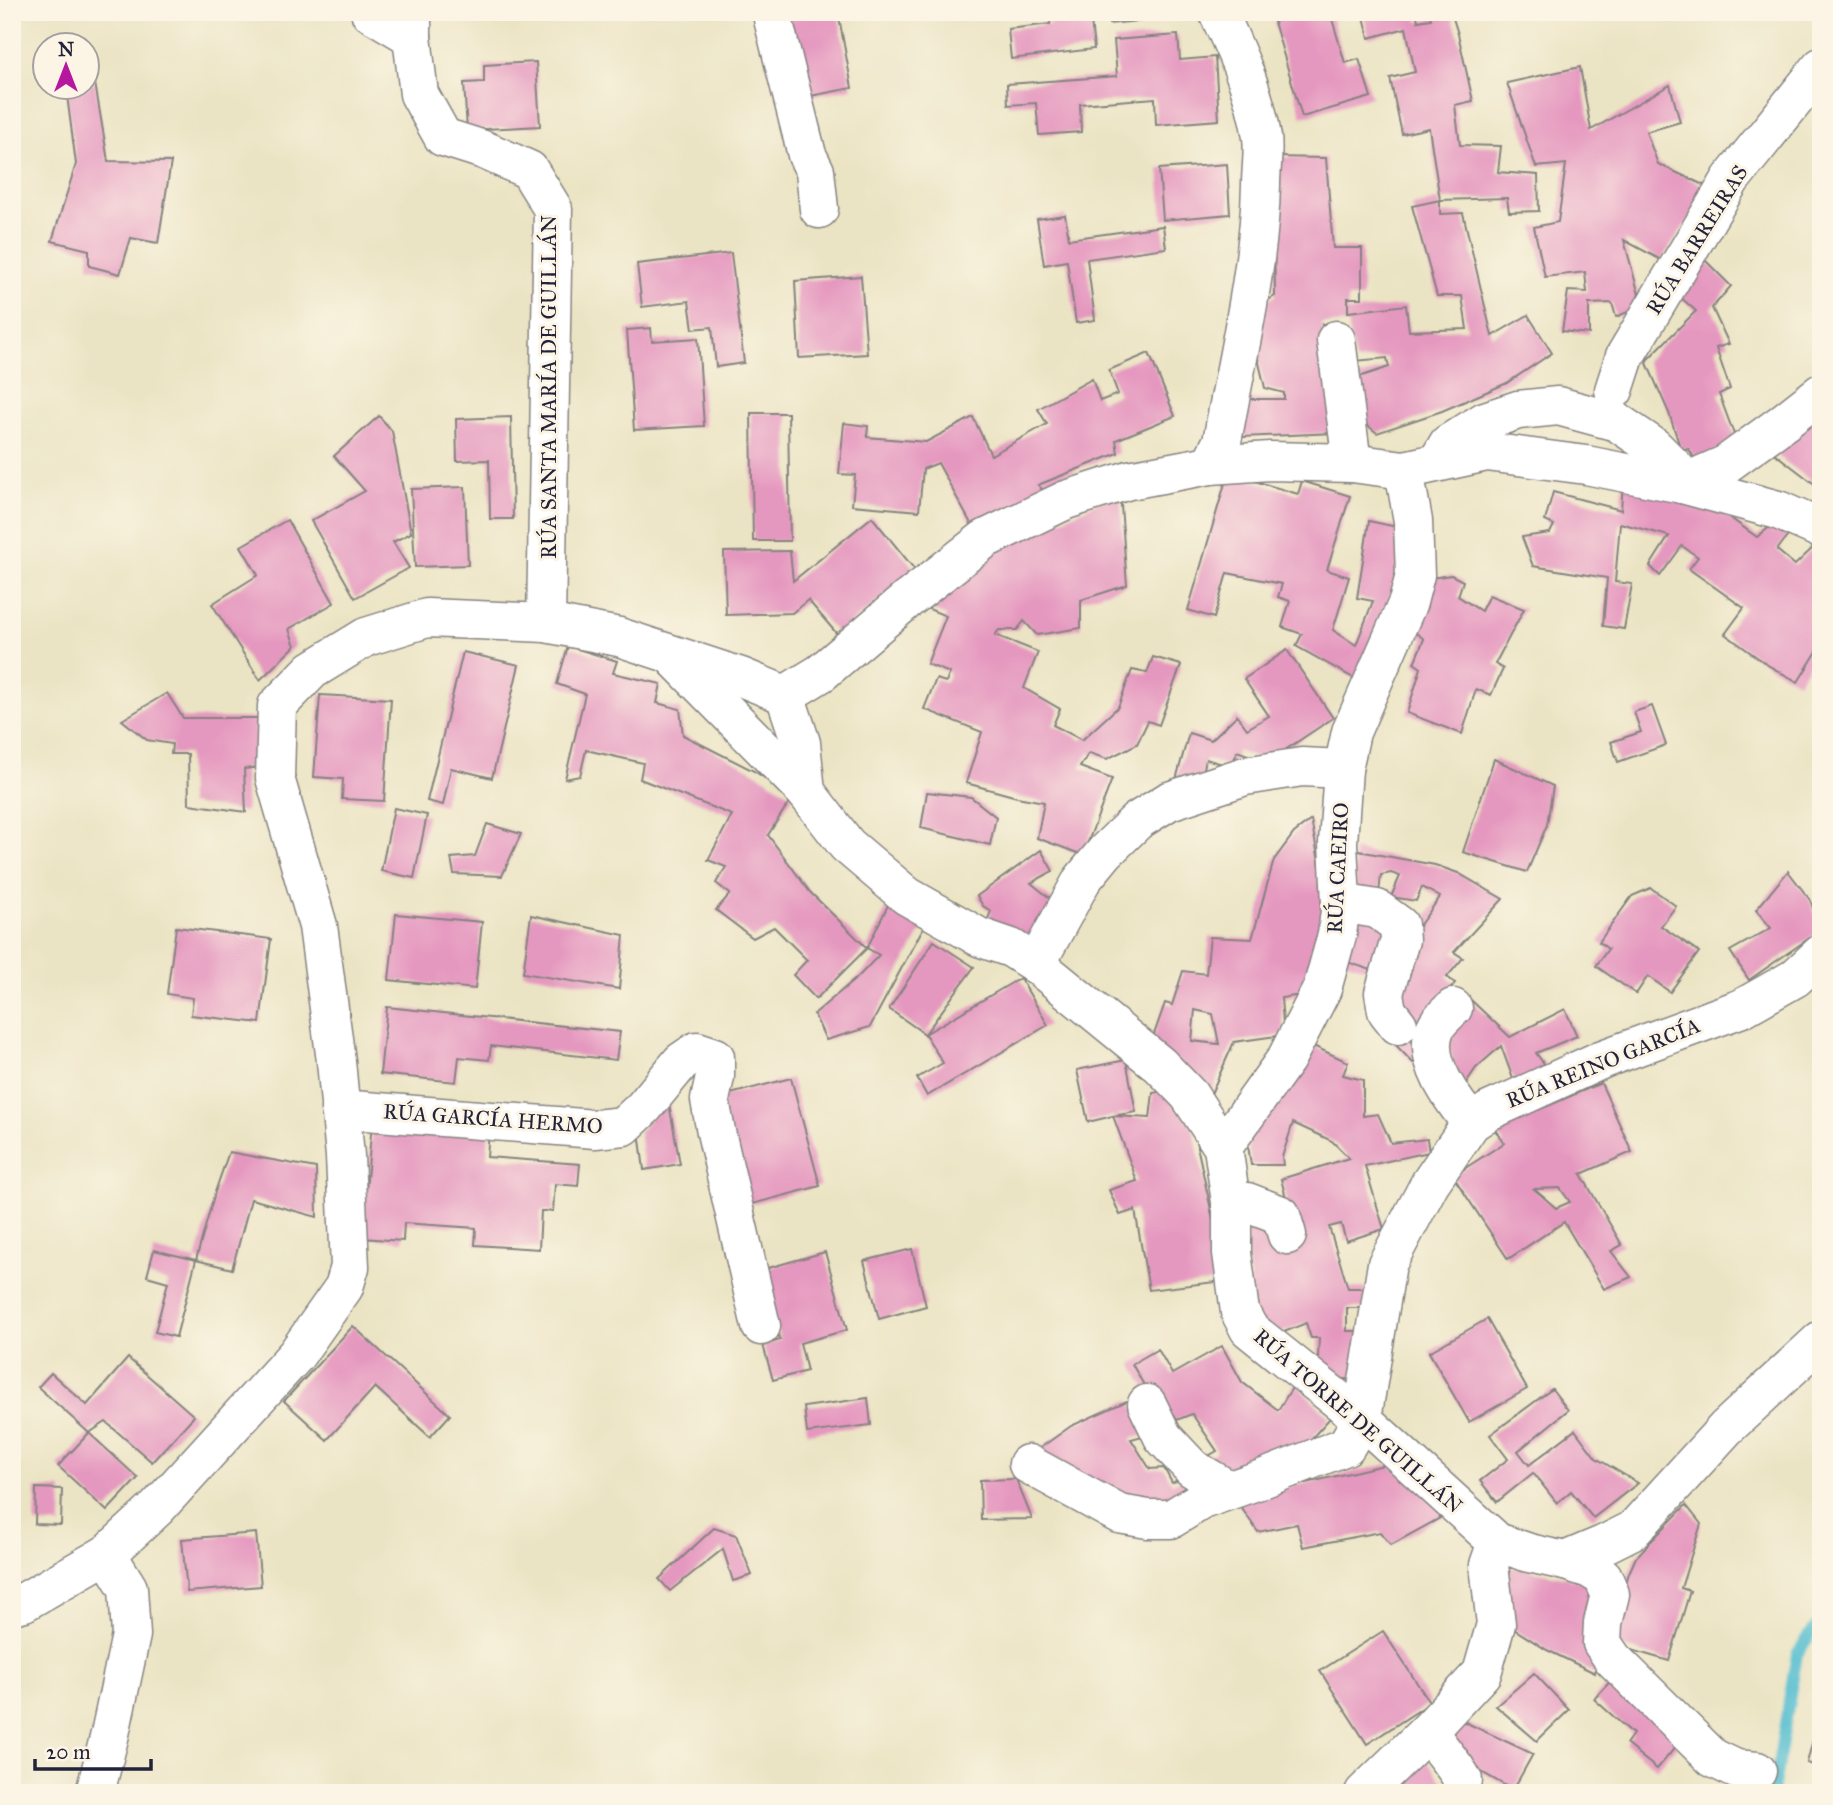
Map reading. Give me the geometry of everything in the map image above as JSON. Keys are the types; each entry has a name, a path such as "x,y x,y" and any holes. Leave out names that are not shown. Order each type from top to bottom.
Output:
{"street":[{"path":"370,12 412,24"},
{"path":"774,12 773,19 807,155 816,172 819,209"},
{"path":"1210,466 1222,442 1255,268 1262,152 1257,114 1243,66 1218,12"},
{"name":"RÚA SANTA MARÍA DE GUILLÁN","path":"412,24 419,94 443,137 484,150 528,170 553,209 546,623"},
{"name":"RÚA BARREIRAS","path":"1615,406 1625,356 1731,179 1821,67"},
{"path":"1336,340 1352,463"},
{"path":"1682,484 1725,466 1821,393"},
{"path":"1420,466 1448,444 1485,421 1518,410 1558,406 1595,397 1615,406 1676,469 1682,484"},
{"path":"1586,465 1602,449 1615,406"},
{"path":"785,695 821,673 906,600 985,539 1066,500 1129,480 1210,466 1270,461 1420,466 1487,452 1586,465 1682,484 1778,510 1821,529"},
{"name":"RÚA CAEIRO","path":"1223,1147 1286,1059 1322,989 1337,935 1341,903 1338,843 1343,769 1351,733 1408,602 1415,575 1413,521 1420,466"},
{"path":"12,1605 24,1602 107,1554 157,1508 296,1355 344,1287 350,1267 345,1156 336,1061 318,926 275,778 277,706 312,670 366,638 427,618 546,623 619,638 741,677 785,695 801,743 806,792"},
{"path":"671,655 806,792"},
{"path":"1036,964 1082,880 1106,851 1148,814 1169,801 1245,775 1302,767 1343,769"},
{"name":"RÚA TORRE DE GUILLÁN","path":"806,792 847,845 907,895 979,937 1011,948 1036,964 1160,1065 1189,1095 1223,1147 1240,1311 1249,1329 1362,1419 1497,1542 1590,1569 1603,1577 1610,1594 1603,1623 1602,1643 1613,1659 1713,1758 1736,1769 1757,1771"},
{"path":"1341,903 1377,909 1399,925 1400,940 1384,993 1387,1011 1398,1025"},
{"name":"RÚA REINO GARCÍA","path":"1028,1464 1119,1514 1148,1519 1171,1519 1202,1500 1346,1446 1362,1419 1387,1264 1430,1182 1471,1124 1489,1111 1603,1059 1742,1008 1795,978 1821,954"},
{"path":"1453,1008 1435,1028 1432,1052 1443,1083 1471,1124"},
{"name":"RÚA GARCÍA HERMO","path":"340,1109 595,1129 624,1126 644,1107 681,1062 697,1051 715,1057 715,1077 710,1100 761,1326"},
{"path":"1231,1205 1247,1202 1281,1215 1287,1234"},
{"path":"1565,1561 1633,1530 1726,1428 1821,1340"},
{"path":"1147,1404 1163,1437 1192,1468 1229,1490"},
{"path":"1364,1793 1428,1731 1482,1673 1496,1624 1489,1565 1497,1542"},
{"path":"94,1793 110,1734 131,1635 128,1588 107,1554"},
{"path":"1428,1731 1463,1780 1460,1793"}],"building":[{"path":"784,12 838,12 852,88 800,98"},
{"path":"1052,12 1090,12 1094,49 1011,59 1008,29 1050,24"},
{"path":"1108,12 1168,12 1169,18 1109,24"},
{"path":"1306,12 1330,12 1345,63 1359,59 1371,97 1302,117 1274,22"},
{"path":"1363,12 1416,12 1418,21 1431,19 1429,12 1451,12 1473,101 1455,105 1460,145 1501,146 1498,172 1538,175 1539,211 1509,212 1507,198 1440,200 1429,128 1402,134 1390,78 1415,72 1406,28 1369,38"},
{"path":"1178,35 1180,60 1215,57 1219,120 1156,125 1155,98 1080,104 1081,132 1039,135 1036,103 1008,105 1007,84 1117,76 1114,40"},
{"path":"536,62 540,126 467,130 464,83 484,82 484,65"},
{"path":"1580,67 1591,130 1670,85 1680,122 1646,132 1658,164 1710,188 1661,260 1624,240 1642,306 1616,317 1612,303 1589,304 1589,334 1562,331 1568,291 1587,292 1585,272 1545,277 1534,227 1558,222 1566,164 1536,167 1507,83"},
{"path":"68,102 98,102 108,161 171,162 158,243 131,238 120,274 89,266 89,250 52,241 76,164"},
{"path":"1273,157 1326,158 1333,248 1362,248 1362,298 1348,298 1348,312 1406,305 1409,331 1467,329 1462,296 1437,296 1412,206 1440,200 1440,214 1463,213 1492,336 1528,315 1552,353 1507,383 1442,411 1377,433 1353,414 1353,379 1389,367 1387,358 1355,361 1348,324 1322,324 1333,390 1335,433 1242,437 1242,399 1284,399 1284,393 1265,388 1253,338 1265,302 1275,296"},
{"path":"1227,164 1230,214 1163,220 1159,169"},
{"path":"1065,215 1069,239 1163,226 1166,248 1087,259 1095,320 1076,323 1067,261 1044,265 1037,219"},
{"path":"731,253 744,363 716,367 712,327 693,329 689,301 642,307 637,264"},
{"path":"1704,259 1731,286 1712,308 1729,344 1716,348 1730,389 1719,394 1735,437 1697,463 1689,449 1681,450 1669,413 1646,361 1696,311 1679,296"},
{"path":"861,276 867,354 799,358 795,281"},
{"path":"651,328 652,341 698,338 704,426 634,430 627,330"},
{"path":"1149,353 1175,416 1116,440 1118,453 1038,485 1050,498 976,533 938,463 923,469 919,511 852,505 855,475 839,474 844,423 868,426 867,437 926,442 973,417 991,455 1047,424 1038,409 1092,379 1100,401 1118,394 1109,370"},
{"path":"1821,407 1821,489 1770,450"},
{"path":"751,413 788,413 790,541 753,541"},
{"path":"379,416 392,431 411,533 393,542 409,568 355,598 311,521 365,491 334,456"},
{"path":"511,417 513,519 490,519 489,460 457,461 456,419"},
{"path":"1228,473 1298,494 1302,481 1350,496 1327,570 1349,577 1333,630 1356,645 1373,601 1357,598 1369,521 1406,529 1406,555 1357,680 1296,646 1302,634 1282,627 1290,601 1278,597 1282,584 1227,573 1214,618 1188,610"},
{"path":"1623,483 1712,505 1757,537 1776,522 1790,533 1777,550 1795,565 1819,542 1821,544 1821,645 1798,682 1769,666 1725,634 1744,608 1689,569 1698,557 1682,546 1660,576 1650,566 1669,536 1620,523 1615,582 1632,584 1624,629 1603,626 1607,578 1533,566 1522,537 1550,533 1554,525 1545,521 1553,492 1621,510"},
{"path":"465,487 468,565 415,567 411,489"},
{"path":"1120,492 1127,585 1081,600 1081,628 1037,635 1024,621 1017,630 999,630 995,635 1038,652 1024,688 1060,709 1053,725 1082,740 1118,707 1132,670 1147,673 1153,657 1181,665 1159,725 1148,721 1137,744 1107,759 1089,753 1080,767 1112,779 1083,855 1037,838 1044,802 966,783 982,732 924,709 936,679 946,682 950,673 927,664 946,616 924,607 997,550"},
{"path":"872,517 916,571 837,634 808,600 792,613 726,615 724,552 790,551 793,581"},
{"path":"287,520 334,603 289,629 295,646 260,680 212,604 258,575 241,546"},
{"path":"1451,575 1463,581 1458,596 1481,611 1489,595 1524,609 1495,664 1503,669 1491,695 1476,689 1462,734 1407,713 1421,668 1414,663 1424,639 1412,630 1431,578"},
{"path":"568,646 617,661 613,673 661,684 657,703 680,709 683,735 754,771 793,796 768,835 810,892 867,948 816,999 793,975 807,960 774,927 753,938 716,910 730,894 716,883 726,867 708,860 732,815 640,779 643,763 586,750 580,776 565,779 585,694 557,684"},
{"path":"1287,650 1333,718 1267,762 1237,751 1232,767 1206,759 1201,783 1175,783 1189,733 1211,740 1237,715 1247,729 1269,716 1244,679"},
{"path":"463,652 519,665 492,778 451,768 443,805 427,801"},
{"path":"167,693 183,718 258,718 260,767 244,769 246,812 189,804 188,754 171,754 172,744 147,740 122,720"},
{"path":"320,695 391,699 384,801 342,799 343,779 314,777"},
{"path":"1652,706 1666,745 1618,762 1611,742 1641,732 1634,712"},
{"path":"1494,759 1553,786 1547,825 1527,872 1463,852"},
{"path":"927,792 971,797 996,817 990,845 921,828"},
{"path":"394,808 427,815 414,878 381,871"},
{"path":"1311,820 1329,912 1307,994 1281,998 1284,1035 1234,1042 1210,1096 1151,1043 1165,1003 1172,1005 1183,971 1206,974 1210,937 1252,939 1274,860 1294,833","holes":["1195,1010 1213,1014 1219,1044 1192,1041"]},
{"path":"487,824 521,834 502,876 454,874 451,858 475,856"},
{"path":"1041,850 1053,871 1031,883 1057,904 1032,948 985,927 991,911 983,906 977,896"},
{"path":"1353,850 1435,865 1458,873 1503,899 1454,952 1463,958 1447,977 1455,983 1420,1028 1426,1053 1413,1063 1391,1040 1389,998 1406,948 1440,897 1422,887 1416,901 1391,897 1400,876 1391,873 1381,875 1378,903 1357,898"},
{"path":"1788,871 1810,900 1821,932 1749,980 1730,951 1771,928 1756,910"},
{"path":"1651,888 1676,906 1661,926 1699,952 1670,992 1648,976 1636,994 1596,966 1608,949 1599,942 1632,896"},
{"path":"893,895 929,917 870,1027 826,1040 814,1014 859,976 879,955 867,948"},
{"path":"396,914 482,922 475,989 389,980"},
{"path":"531,915 624,935 619,989 523,973"},
{"path":"1360,915 1393,930 1383,974 1341,960"},
{"path":"176,927 271,939 260,1023 191,1015 193,998 167,994"},
{"path":"934,941 974,967 925,1034 889,1009"},
{"path":"1020,978 1048,1025 927,1096 917,1078 943,1063 925,1034"},
{"path":"1471,1000 1510,1037 1565,1009 1577,1036 1536,1053 1550,1072 1516,1087 1501,1046 1476,1068 1462,1089 1443,1030"},
{"path":"387,1007 620,1032 616,1060 491,1046 489,1060 459,1057 456,1082 380,1074"},
{"path":"1311,1045 1348,1062 1343,1075 1363,1080 1363,1116 1378,1114 1391,1143 1427,1139 1429,1152 1365,1166 1384,1229 1346,1241 1341,1224 1329,1227 1348,1288 1366,1288 1365,1308 1347,1308 1347,1331 1361,1331 1358,1380 1317,1377 1319,1338 1311,1338 1306,1323 1272,1337 1253,1318 1245,1217 1296,1236 1281,1179 1349,1158 1332,1141 1293,1123 1282,1157 1283,1165 1251,1165 1247,1139 1286,1071 1300,1073"},
{"path":"1126,1060 1136,1112 1088,1122 1077,1070"},
{"path":"791,1078 820,1186 748,1205 719,1097"},
{"path":"1601,1083 1632,1152 1581,1174 1622,1245 1611,1251 1631,1277 1604,1289 1564,1222 1508,1259 1453,1176 1504,1143 1493,1127","holes":["1560,1188 1570,1202 1556,1208 1534,1189"]},
{"path":"1173,1089 1192,1123 1224,1281 1149,1290 1135,1210 1120,1215 1109,1190 1137,1181 1113,1116 1150,1118 1153,1093"},
{"path":"668,1098 680,1164 644,1170 639,1132"},
{"path":"372,1122 489,1131 487,1157 580,1164 578,1186 555,1184 553,1211 541,1211 539,1249 475,1245 476,1228 404,1223 403,1241 362,1238"},
{"path":"229,1152 316,1168 317,1217 251,1199 232,1269 196,1260"},
{"path":"912,1249 926,1306 879,1319 864,1261"},
{"path":"154,1250 196,1260 176,1337 155,1332 168,1282 147,1276"},
{"path":"825,1252 847,1330 800,1343 807,1371 773,1380 763,1345 780,1340 761,1270"},
{"path":"1487,1319 1527,1389 1469,1422 1429,1352"},
{"path":"353,1326 450,1415 430,1437 375,1387 327,1440 284,1401"},
{"path":"1222,1346 1242,1382 1278,1410 1295,1383 1330,1418 1303,1448 1228,1477 1203,1459 1217,1451 1192,1414 1166,1424 1132,1364 1158,1349 1172,1374"},
{"path":"128,1358 194,1416 152,1462 106,1422 89,1433 38,1387 51,1373 87,1405"},
{"path":"1552,1389 1568,1410 1518,1451 1529,1465 1575,1430 1596,1458 1638,1483 1593,1518 1571,1491 1557,1503 1533,1473 1497,1502 1480,1481 1508,1459 1490,1435"},
{"path":"868,1398 871,1425 807,1433 804,1407"},
{"path":"1129,1400 1150,1434 1131,1439 1150,1469 1164,1468 1172,1483 1183,1478 1199,1490 1135,1510 1048,1466 1040,1448 1071,1426"},
{"path":"89,1433 138,1478 107,1511 58,1466"},
{"path":"1388,1464 1453,1511 1391,1545 1380,1532 1303,1547 1297,1524 1258,1532 1238,1503 1289,1487"},
{"path":"12,1479 17,1479 17,1507 12,1507"},
{"path":"1016,1479 1032,1519 981,1520 980,1480"},
{"path":"36,1488 62,1489 61,1525 35,1524"},
{"path":"1686,1505 1701,1524 1681,1588 1690,1591 1669,1661 1608,1643 1636,1557"},
{"path":"714,1528 736,1535 752,1575 733,1581 723,1549 670,1591 659,1579"},
{"path":"256,1533 261,1586 187,1592 182,1539"},
{"path":"1501,1567 1526,1569 1600,1585 1599,1656 1595,1673 1547,1650 1503,1622"},
{"path":"1383,1631 1430,1703 1367,1744 1320,1671"},
{"path":"1534,1673 1569,1710 1537,1741 1496,1706"},
{"path":"1616,1675 1684,1737 1657,1769 1626,1744 1633,1734 1594,1699"},
{"path":"1821,1712 1821,1767 1807,1763"},
{"path":"1454,1717 1533,1754 1513,1790 1457,1758 1444,1739"},
{"path":"1420,1752 1452,1793 1389,1793"}],"waterway":[{"path":"1772,1793 1797,1654 1816,1626 1821,1624"}]}
